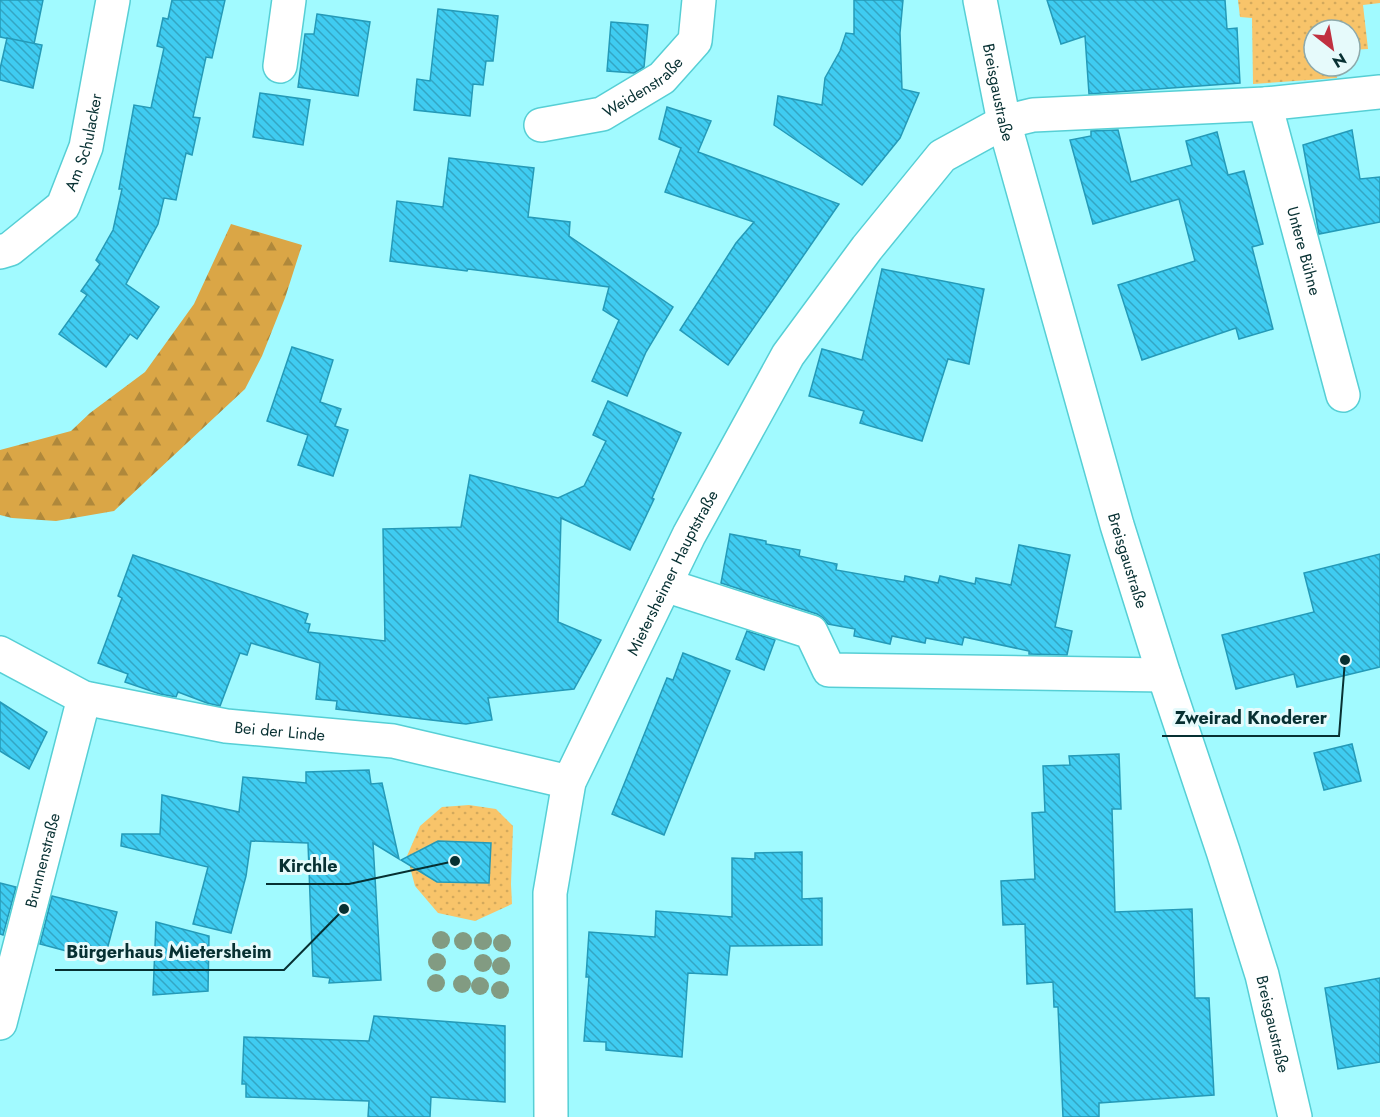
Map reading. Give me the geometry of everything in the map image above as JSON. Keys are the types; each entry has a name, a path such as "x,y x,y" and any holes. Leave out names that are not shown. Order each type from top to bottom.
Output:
{"street":[{"name":"Am Schulacker","path":"0,252 10,249 63,206 86,147 113,0"},
{"path":"280,66 290,0"},
{"name":"Weidenstraße","path":"541,125 602,114 662,78 695,41 699,0"},
{"name":"Breisgaustraße","path":"980,0 1004,122 1117,525 1262,975 1295,1117"},
{"path":"1004,122 1033,115 1265,104 1380,92"},
{"name":"Untere Bühne","path":"1265,104 1343,395"},
{"name":"Mietersheimer Hauptstraße","path":"551,1117 550,893 568,782 689,536 788,355 867,248 942,156 1004,122"},
{"path":"665,585 811,632 829,670 1164,675"},
{"name":"Bei der Linde","path":"0,653 84,698 226,726 393,741 568,782"},
{"name":"Brunnenstraße","path":"0,1023 84,698"}],"shaded area":[{"path":"1238,0 1380,0 1380,3 1363,5 1368,49 1362,49 1362,18 1302,18 1302,78 1337,78 1253,84 1252,18 1240,17"},
{"path":"469,805 496,809 513,826 512,904 475,921 438,913 415,886 407,856 420,826 442,807"}],"green space":[{"path":"231,224 302,245 285,298 262,356 245,389 114,511 56,521 0,515 0,450 71,431 90,413 145,372 194,304"}],"building":[{"path":"0,0 43,0 34,44 0,37"},
{"path":"172,0 225,0 212,58 206,57 193,117 200,118 192,155 186,153 176,200 164,198 158,224 126,284 159,307 137,339 130,334 106,367 59,334 87,295 81,291 100,264 96,260 113,230 122,189 119,189 134,105 151,108 164,48 157,46 163,18 168,19"},
{"path":"854,0 903,0 900,33 902,89 919,93 900,138 862,185 774,125 778,96 822,105 825,78 840,51 846,33 854,34"},
{"path":"1047,0 1225,0 1227,29 1237,28 1240,83 1089,94 1085,36 1061,44"},
{"path":"438,9 498,16 493,61 486,61 483,85 473,84 470,116 414,110 417,79 430,81"},
{"path":"317,14 370,22 358,96 298,87 305,34 314,34"},
{"path":"611,22 648,25 644,67 634,73 607,71"},
{"path":"7,38 42,45 33,88 0,80 0,69"},
{"path":"260,93 310,100 303,145 253,137"},
{"path":"667,107 711,121 698,152 839,204 728,365 680,330 736,243 754,222 665,192 681,148 659,139"},
{"path":"1118,130 1131,182 1192,165 1186,141 1217,132 1228,175 1244,171 1263,244 1252,247 1273,329 1239,339 1236,328 1142,360 1118,285 1195,261 1179,199 1093,224 1070,140 1091,136 1091,131"},
{"path":"1352,130 1360,179 1380,177 1380,222 1319,234 1303,145"},
{"path":"449,158 534,168 528,217 570,222 569,236 673,307 646,352 627,396 592,381 619,320 603,310 609,287 390,261 397,201 443,207"},
{"path":"882,269 984,289 969,364 948,359 922,441 860,423 864,411 809,396 822,349 862,360"},
{"path":"292,347 333,360 320,402 341,409 335,426 348,430 333,476 298,465 308,435 267,421"},
{"path":"608,401 681,433 630,550 561,518 558,622 601,640 574,689 488,698 492,720 466,724 336,709 337,701 316,699 320,663 251,643 247,655 240,653 220,706 178,692 176,697 160,694 125,682 128,674 98,663 122,598 118,596 133,555 308,614 305,623 310,624 308,632 385,641 383,529 461,527 470,475 558,498 584,486 606,441 593,435"},
{"path":"730,534 800,550 799,556 837,564 836,570 904,582 905,576 938,583 940,576 975,584 976,578 1011,585 1019,545 1070,555 1055,627 1072,631 1067,655 1029,654 1029,651 964,637 962,645 926,638 925,643 892,636 890,644 854,636 855,629 828,624 817,614 721,583"},
{"path":"1380,554 1380,667 1297,687 1294,674 1236,689 1222,635 1314,612 1304,573"},
{"path":"747,631 775,640 764,670 736,659"},
{"path":"683,653 730,671 664,835 612,814 667,678 673,680"},
{"path":"0,702 47,732 29,769 0,751"},
{"path":"1352,744 1361,781 1324,790 1314,753"},
{"path":"1119,754 1121,809 1112,809 1115,912 1192,909 1195,998 1209,998 1214,1095 1099,1103 1099,1117 1063,1117 1058,1007 1054,1007 1053,982 1027,984 1025,924 1003,925 1001,881 1035,879 1032,813 1045,812 1043,766 1070,765 1069,756"},
{"path":"369,770 371,784 382,783 399,859 373,843 381,980 329,983 330,978 313,976 308,843 251,841 246,876 231,933 193,924 208,867 121,846 122,834 160,834 162,795 239,812 243,777 306,783 306,772"},
{"path":"438,841 491,843 489,883 437,882 401,860"},
{"path":"802,852 802,899 822,898 822,945 730,946 727,975 688,973 682,1057 606,1050 606,1042 584,1041 589,977 586,977 589,932 655,937 656,911 732,917 732,858 755,859 755,853"},
{"path":"0,883 16,887 3,935 0,934"},
{"path":"52,896 117,912 104,961 40,944"},
{"path":"156,922 209,936 208,991 153,995"},
{"path":"1380,978 1380,1062 1338,1069 1325,988"},
{"path":"374,1016 505,1026 505,1102 431,1097 430,1117 368,1117 369,1101 246,1097 246,1084 242,1084 244,1037 369,1041"}],"place":[{"name":"Zweirad Knoderer","path":"1345,660"},
{"name":"Kirchle","path":"455,861"},
{"name":"Bürgerhaus Mietersheim","path":"344,909"}]}
